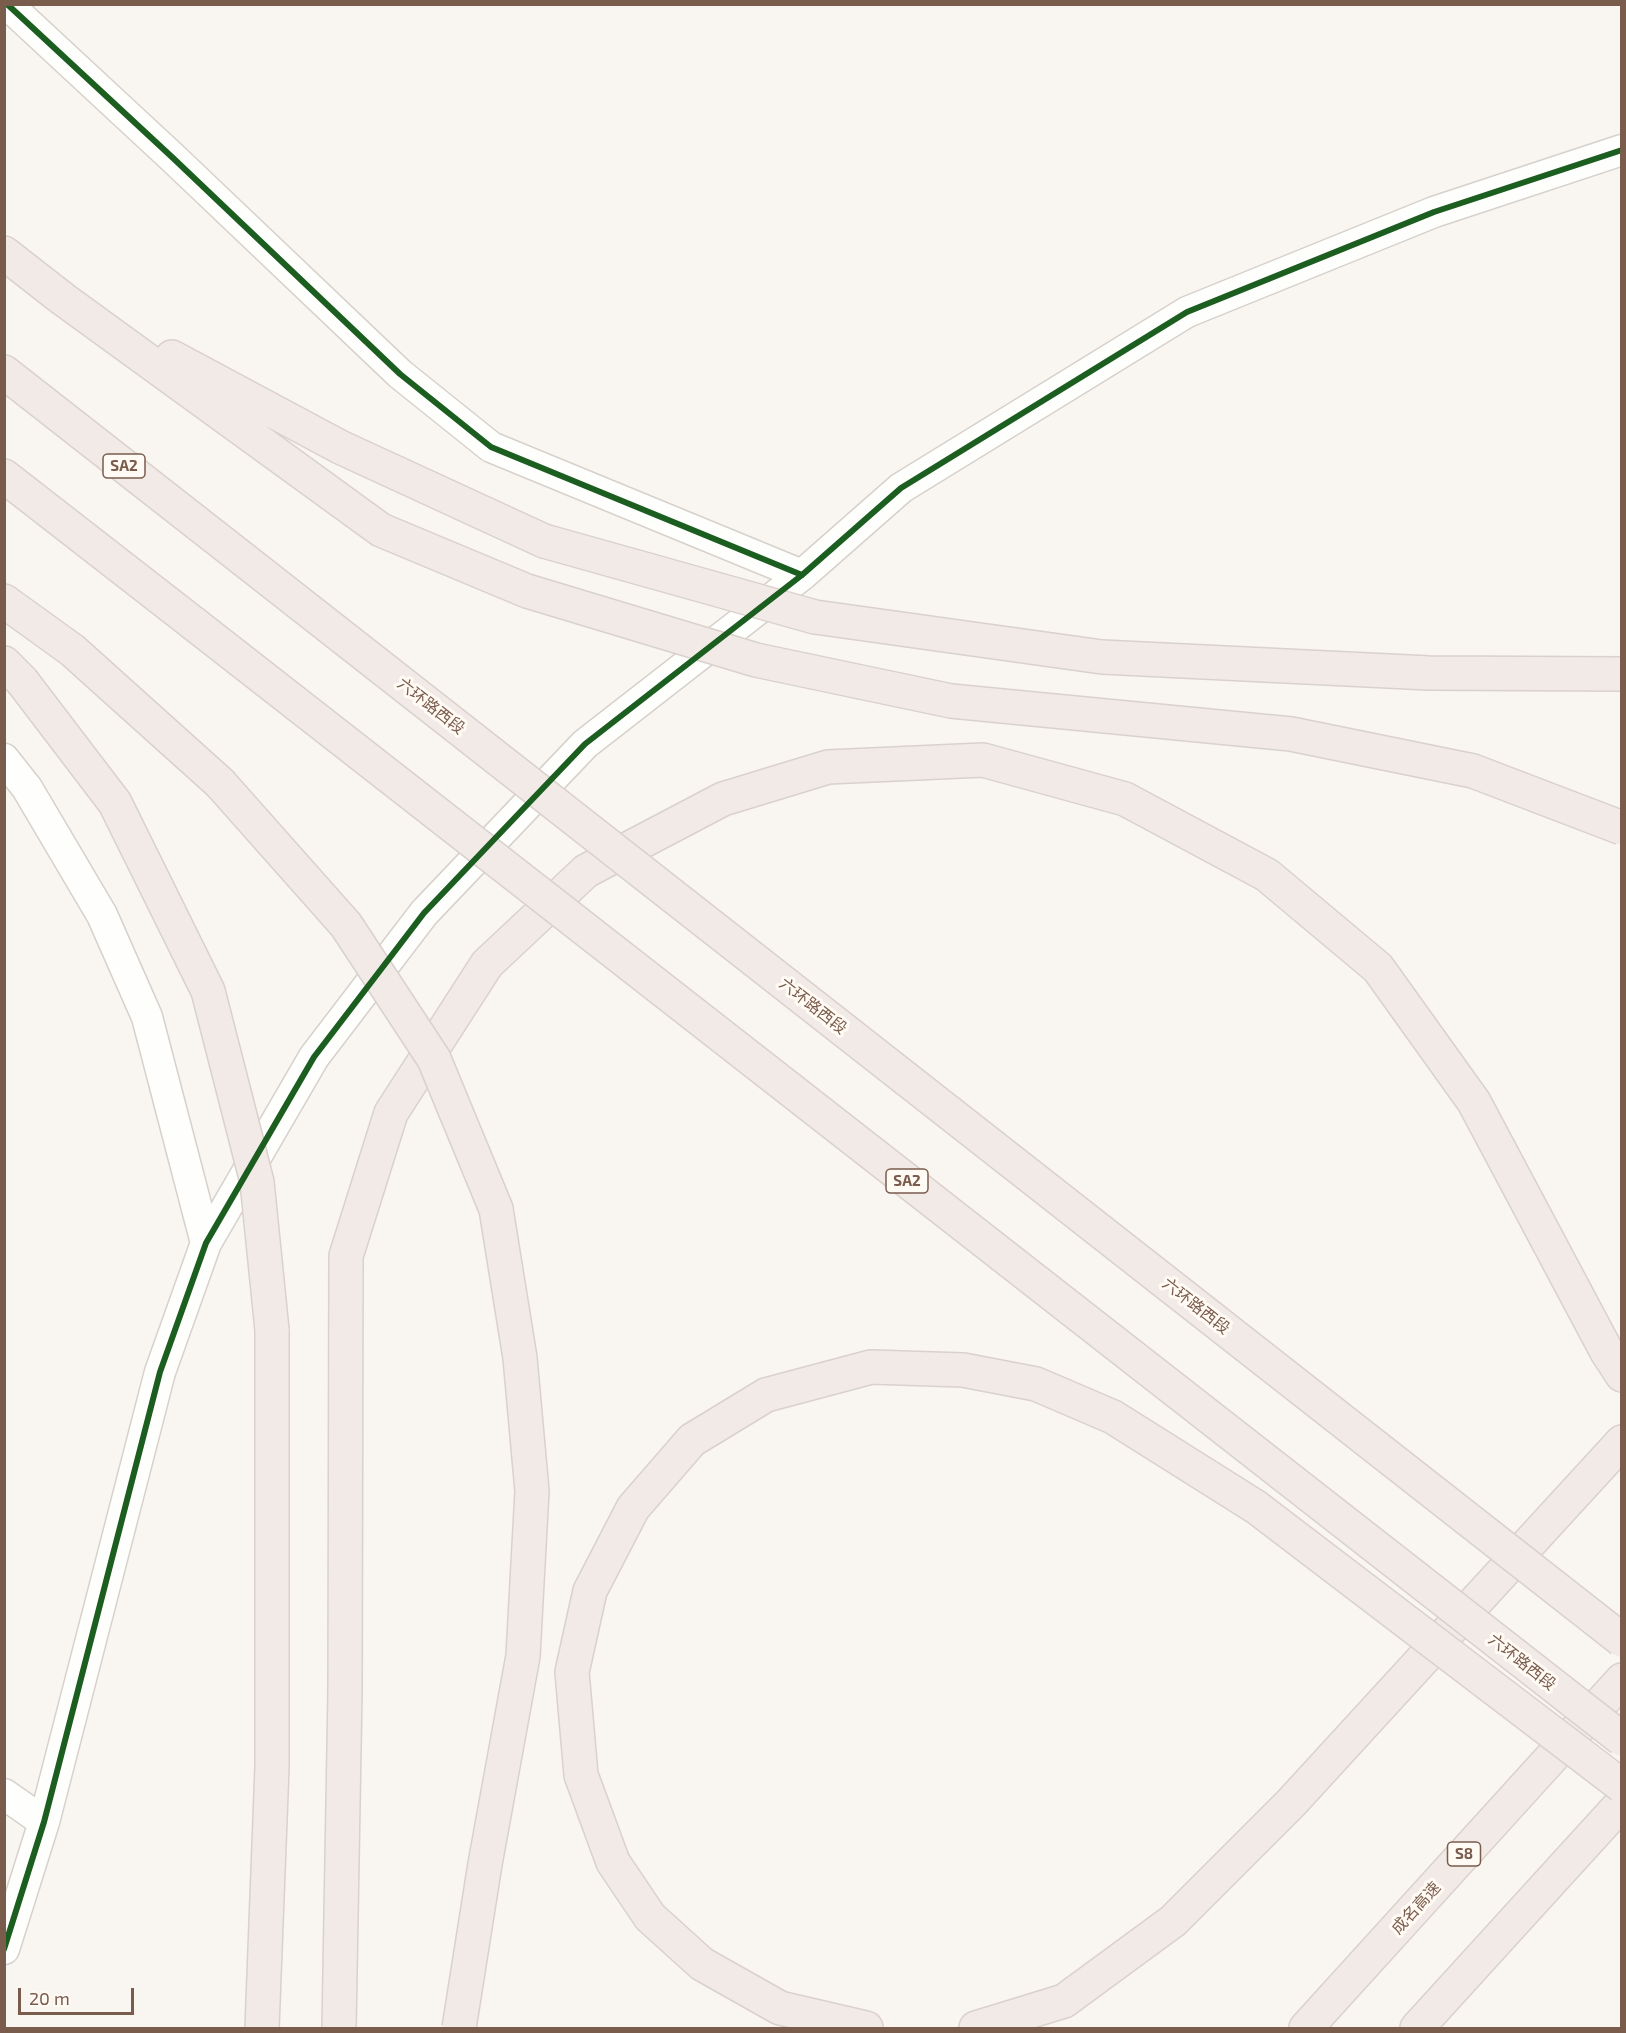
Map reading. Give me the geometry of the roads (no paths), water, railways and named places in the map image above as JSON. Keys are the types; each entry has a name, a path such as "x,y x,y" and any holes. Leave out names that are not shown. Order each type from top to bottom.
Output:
{"highway":[{"path":"4,253 63,299 381,530 527,591 756,660 951,701 1291,734 1473,771 1622,828"},
{"path":"63,299 340,447 544,541 815,617 1102,657 1429,673 1622,674"},
{"name":"六环路西段","path":"4,372 1622,1640"},
{"name":"六环路西段","path":"4,476 1622,1739"},
{"path":"4,602 72,650 220,783 346,925 434,1059 496,1209 520,1358 532,1491 523,1656 485,1864 459,2028"},
{"path":"13,672 115,803 208,991 257,1182 272,1330 273,1767 262,2028"},
{"path":"339,2028 345,1691 346,1256 391,1113 487,964 586,871 723,799 828,767 983,760 1125,800 1267,875 1378,968 1413,1016 1474,1102 1596,1331 1622,1375"},
{"path":"866,2028 780,2008 702,1964 650,1917 613,1862 581,1775 572,1672 590,1591 633,1508 692,1440 766,1395 871,1367 963,1370 1036,1384 1113,1417 1256,1508 1622,1786"},
{"path":"976,2028 1064,2001 1173,1921 1291,1803 1622,1442"},
{"name":"成名高速","path":"1306,2028 1622,1680"},
{"path":"1417,2028 1622,1803"}],"street":[{"path":"6,4 173,158 400,374 491,447 802,575"},
{"path":"4,1949 44,1822 160,1372 206,1243 314,1057 424,913 585,744 802,575 901,488 1187,312 1434,212 1622,150"},
{"path":"4,759 27,788 102,915 147,1017 206,1243"},
{"path":"4,1794 44,1822"}]}
